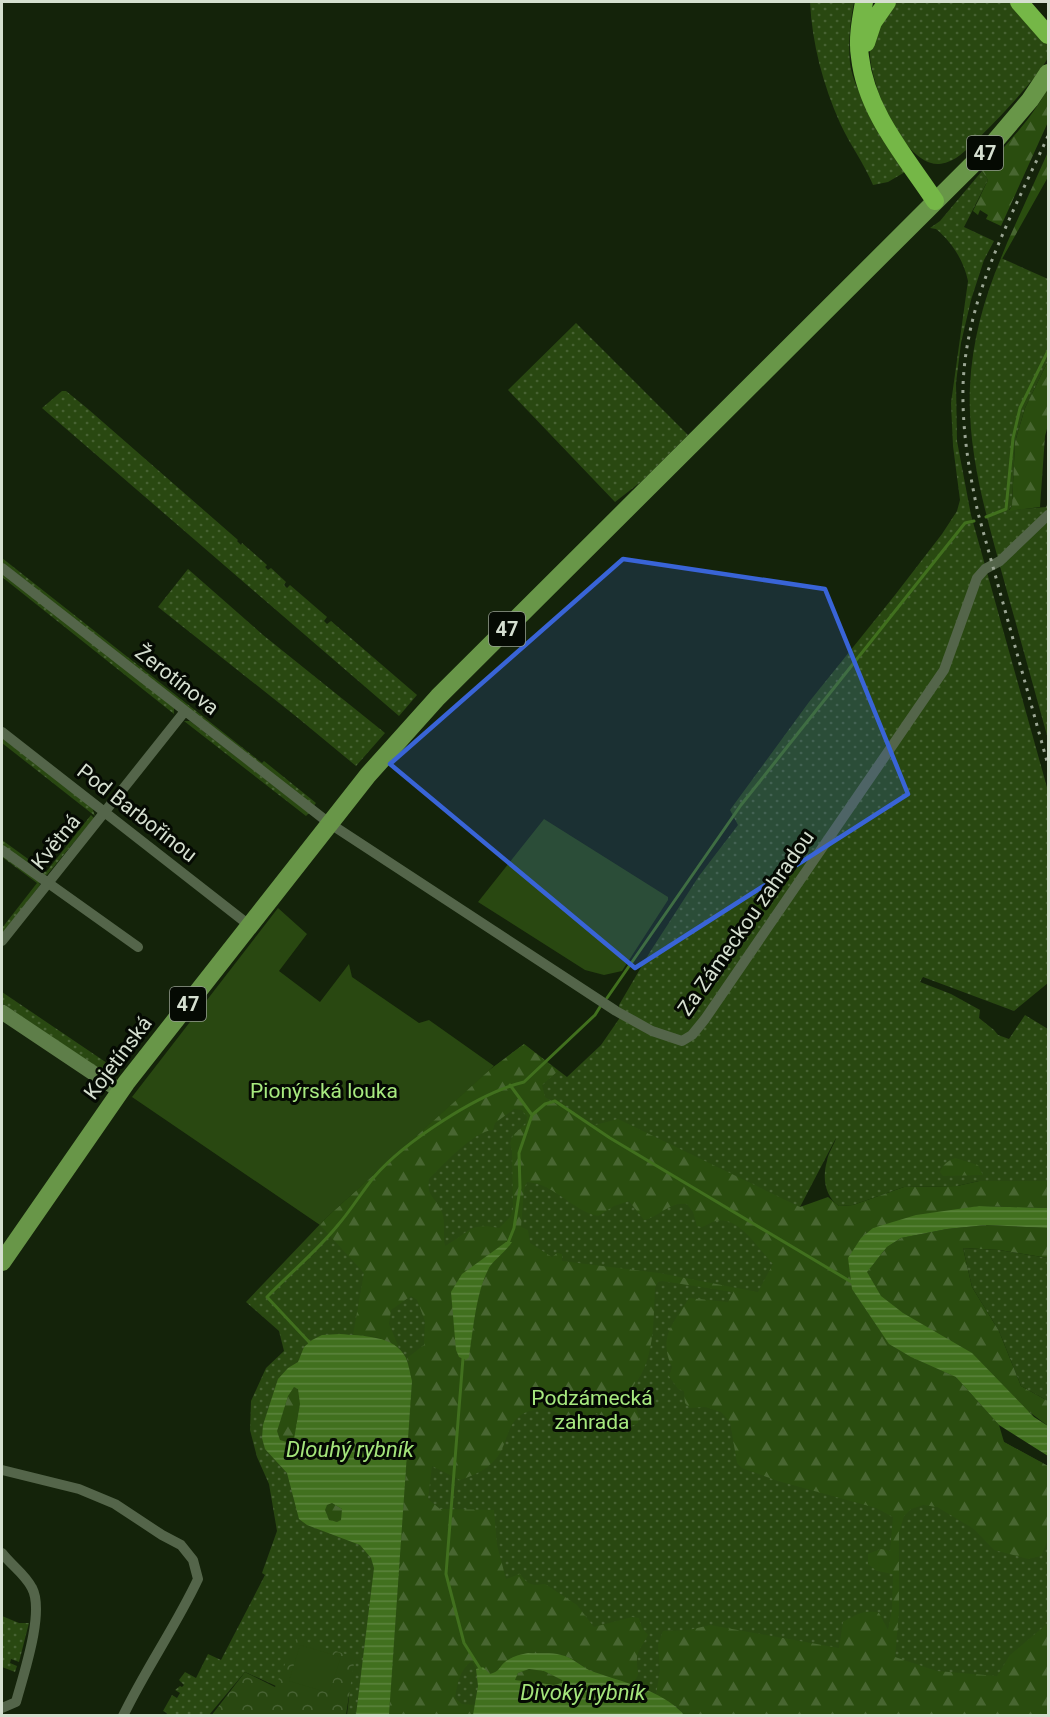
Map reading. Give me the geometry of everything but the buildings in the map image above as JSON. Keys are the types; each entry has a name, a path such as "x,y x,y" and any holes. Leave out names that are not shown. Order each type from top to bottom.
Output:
{"highway":[{"path":"864,2 859,45 865,81 884,124 935,201"},
{"path":"865,81 864,58 868,33 878,13 887,2"},
{"path":"1019,2 1046,26"},
{"path":"1031,2 1046,26"}],"main road":[{"name":"47","path":"935,201 1005,131 1048,73"},
{"name":"Kojetínská","path":"2,1262 120,1091 368,775 438,697 935,201"},
{"path":"2,1012 120,1091"}],"street":[{"name":"Za Zámeckou zahradou","path":"328,824 616,1011 652,1031 682,1041 692,1035 705,1019 944,670 976,578 985,569 1000,561 1048,515"},
{"name":"Žerotínova","path":"2,568 328,824"},
{"name":"Květná","path":"2,941 185,711"},
{"name":"Pod Barbořinou","path":"2,732 249,925"},
{"path":"2,850 138,947"},
{"path":"2,1470 79,1489 115,1504 181,1545 193,1560 198,1579 182,1612 141,1679 123,1716"},
{"path":"2,1553 25,1578 36,1597 34,1635 16,1702 2,1708"}],"highlighted area":[{"path":"623,559 825,589 908,794 635,968 390,764"}],"green space":[{"path":"810,2 854,2 849,40 853,76 873,119 905,172 888,182 873,185 840,123 819,64"},
{"path":"893,2 1010,2 1048,43 1048,57 1034,78 991,126 964,152 946,163 926,161 913,151 901,137 881,100 871,64 870,50 878,25"},
{"path":"1048,88 1048,122 1001,226 986,219 988,215 980,210 978,215 973,211 988,180 982,171 1026,121"},
{"path":"1048,152 1048,177 1002,259 1007,243"},
{"name":"Podzámecká zahrada","path":"982,171 988,180 964,227 994,241 984,260 971,300 961,343 956,383 957,441 971,515 1048,791 1048,983 1014,1011 923,977 920,982 951,994 980,1010 979,1018 998,1035 1009,1039 1025,1015 1048,1029 1048,1181 979,1181 957,1186 904,1187 853,1205 839,1206 828,1192 825,1180 828,1158 836,1138 800,1207 853,1227 1004,1442 1048,1466 1048,1715 347,1715 349,1697 276,1686 245,1672 209,1715 166,1715 167,1713 163,1711 172,1695 177,1698 180,1693 175,1690 184,1685 179,1680 185,1672 196,1678 208,1654 221,1660 265,1575 262,1573 277,1531 269,1484 257,1457 250,1430 251,1401 266,1368 284,1351 279,1331 246,1302 326,1218 479,1078 524,1044 567,1077 601,1045 619,1019 619,1005 650,952 699,876 738,825 730,810 809,702 895,595 957,511 960,500 953,446 951,403 968,281 964,266 952,246 936,229 930,228 940,221"},
{"path":"1001,258 1048,279 1048,361 1025,408 1015,442 1012,505 1009,510 1046,507 1048,502 1048,739 984,506 972,435 970,386 973,353 984,304"},
{"path":"576,323 688,435 642,481 615,502 508,390"},
{"path":"1048,361 1048,425 1045,436 1040,507 1009,511 1012,505 1015,442 1025,408"},
{"path":"62,391 66,391 88,409 241,545 242,543 267,565 265,567 268,570 271,568 286,582 284,585 287,588 290,585 327,617 324,621 327,624 331,621 417,695 399,716 42,408"},
{"path":"2,558 262,763 264,761 316,803 313,807 2,562"},
{"path":"188,569 263,635 385,733 356,766 158,607"},
{"path":"2,571 174,708 174,714 2,577"},
{"path":"184,721 190,721 309,813 306,816"},
{"path":"2,736 92,807 95,816 2,743"},
{"path":"91,815 94,818 47,875 44,876 2,847 2,840 46,872"},
{"path":"544,819 668,897 622,971 604,975 585,970 478,902"},
{"path":"2,853 39,881 40,885 2,935 2,928 37,883 2,857"},
{"name":"Pionýrská louka","path":"278,908 307,934 279,971 320,1002 349,964 352,977 419,1023 429,1020 494,1066 320,1225 132,1097"},
{"path":"2,992 107,1063 108,1066 104,1072 2,1003"},
{"path":"524,1044 558,1071 542,1085 545,1097 591,1126 618,1119 800,1207 828,1197 839,1206 853,1205 904,1187 957,1186 979,1181 1048,1181 1048,1208 979,1206 873,1228 852,1289 889,1344 911,1357 956,1377 999,1425 1004,1442 1048,1466 1048,1540 1041,1556 1028,1559 994,1550 974,1529 937,1507 923,1505 911,1509 904,1516 899,1533 899,1612 895,1657 937,1671 997,1676 1010,1655 1048,1623 1048,1715 684,1715 678,1707 656,1695 660,1670 658,1645 663,1631 689,1630 710,1625 839,1648 843,1622 860,1613 879,1613 888,1630 892,1610 893,1574 877,1571 868,1564 868,1554 881,1549 890,1551 893,1517 876,1508 778,1481 742,1468 737,1463 730,1422 721,1412 705,1407 690,1408 685,1403 684,1391 678,1389 669,1376 672,1367 666,1347 669,1331 689,1298 728,1302 733,1292 662,1281 658,1282 655,1288 653,1332 647,1361 633,1386 622,1396 634,1403 639,1417 638,1423 618,1428 606,1425 596,1413 589,1417 580,1429 570,1427 561,1415 548,1408 527,1412 514,1422 498,1457 478,1473 460,1480 432,1466 428,1499 440,1509 494,1510 497,1545 506,1579 520,1574 531,1584 545,1584 577,1605 594,1627 632,1617 639,1618 642,1628 648,1635 637,1655 636,1678 630,1685 585,1668 575,1660 559,1654 528,1653 505,1662 496,1673 490,1674 479,1668 476,1669 472,1661 462,1673 455,1698 462,1704 475,1705 473,1715 389,1715 412,1381 407,1358 424,1345 425,1321 417,1300 411,1296 391,1310 389,1324 399,1348 377,1337 353,1335 364,1273 320,1225 479,1078","holes":["514,1109 522,1110 527,1117 526,1124 513,1135 510,1143 513,1209 510,1217 499,1228 481,1226 470,1230 445,1246 443,1217 430,1192 429,1179 468,1142 493,1130 495,1123","527,1182 546,1187 579,1208 598,1216 614,1206 629,1201 644,1220 675,1205 687,1204 693,1212 697,1226 702,1227 715,1221 732,1223 740,1228 773,1264 758,1292 659,1273 562,1261 562,1254 557,1253 552,1257 530,1243 528,1230 521,1227 524,1189"]},
{"path":"955,1158 978,1165 983,1175 943,1176 940,1172 942,1167"},
{"path":"986,1225 1048,1228 1048,1258 999,1250 963,1248 972,1287 999,1331 1021,1386 1048,1401 1048,1426 894,1311 878,1293 867,1272 887,1247 901,1238 947,1229"},
{"path":"963,1248 999,1250 1048,1258 1048,1401 1021,1386 999,1331 972,1287"},
{"path":"294,1387 298,1389 300,1404 294,1439 290,1443 280,1440 277,1431 288,1396"},
{"path":"332,1503 342,1509 341,1520 338,1522 329,1520 325,1510 327,1505"},
{"path":"2,1616 19,1623 29,1623 19,1662 11,1659 10,1663 17,1666 15,1672 2,1667"},
{"path":"296,1639 355,1657 346,1715 211,1716 245,1672 275,1687"},
{"path":"300,1645 341,1657 329,1693 289,1681"},
{"path":"529,1669 544,1671 562,1680 562,1683 554,1685 515,1680 518,1673"}],"water":[{"path":"979,1206 1048,1208 1048,1228 986,1225 947,1229 901,1238 887,1247 867,1272 881,1296 903,1313 972,1353 1034,1417 1048,1426 1048,1456 999,1425 956,1377 911,1357 889,1344 852,1289 848,1258 861,1238 873,1228 916,1215"},
{"path":"506,1242 512,1242 490,1267 484,1279 475,1312 469,1357 466,1360 459,1357 456,1350 451,1292 462,1274"},
{"name":"Dlouhý rybník","path":"322,1335 368,1336 394,1345 406,1358 412,1381 389,1715 356,1715 374,1568 371,1558 360,1545 307,1525 299,1519 287,1473 265,1449 262,1438 263,1425 278,1379 288,1368 298,1362 304,1347","holes":["294,1387 298,1389 300,1404 294,1439 290,1443 280,1440 277,1431 288,1396","332,1503 342,1509 341,1520 337,1522 329,1520 325,1510 327,1505"]},
{"name":"Divoký rybník","path":"528,1653 565,1656 589,1670 652,1692 675,1706 684,1715 473,1715 478,1686 476,1669 483,1667 490,1674 497,1671 507,1660","holes":["529,1669 544,1671 562,1680 562,1683 554,1685 515,1680 518,1673"]}],"waterway":[{"path":"986,517 1006,509 1013,438 1020,408 1048,351"},
{"path":"607,998 741,805 965,523 974,521"},
{"path":"310,1343 267,1297 330,1235 387,1163 443,1120 486,1097 524,1082 595,1015 600,1007"},
{"path":"508,1243 514,1228 520,1188 519,1153 532,1115 510,1085"},
{"path":"532,1115 545,1104 555,1101 610,1138 853,1283"},
{"path":"463,1358 446,1574 464,1643 481,1670"}],"railway":[{"path":"1048,136 1006,226 982,289 972,320 963,386 967,450 978,513 1048,765"}]}
